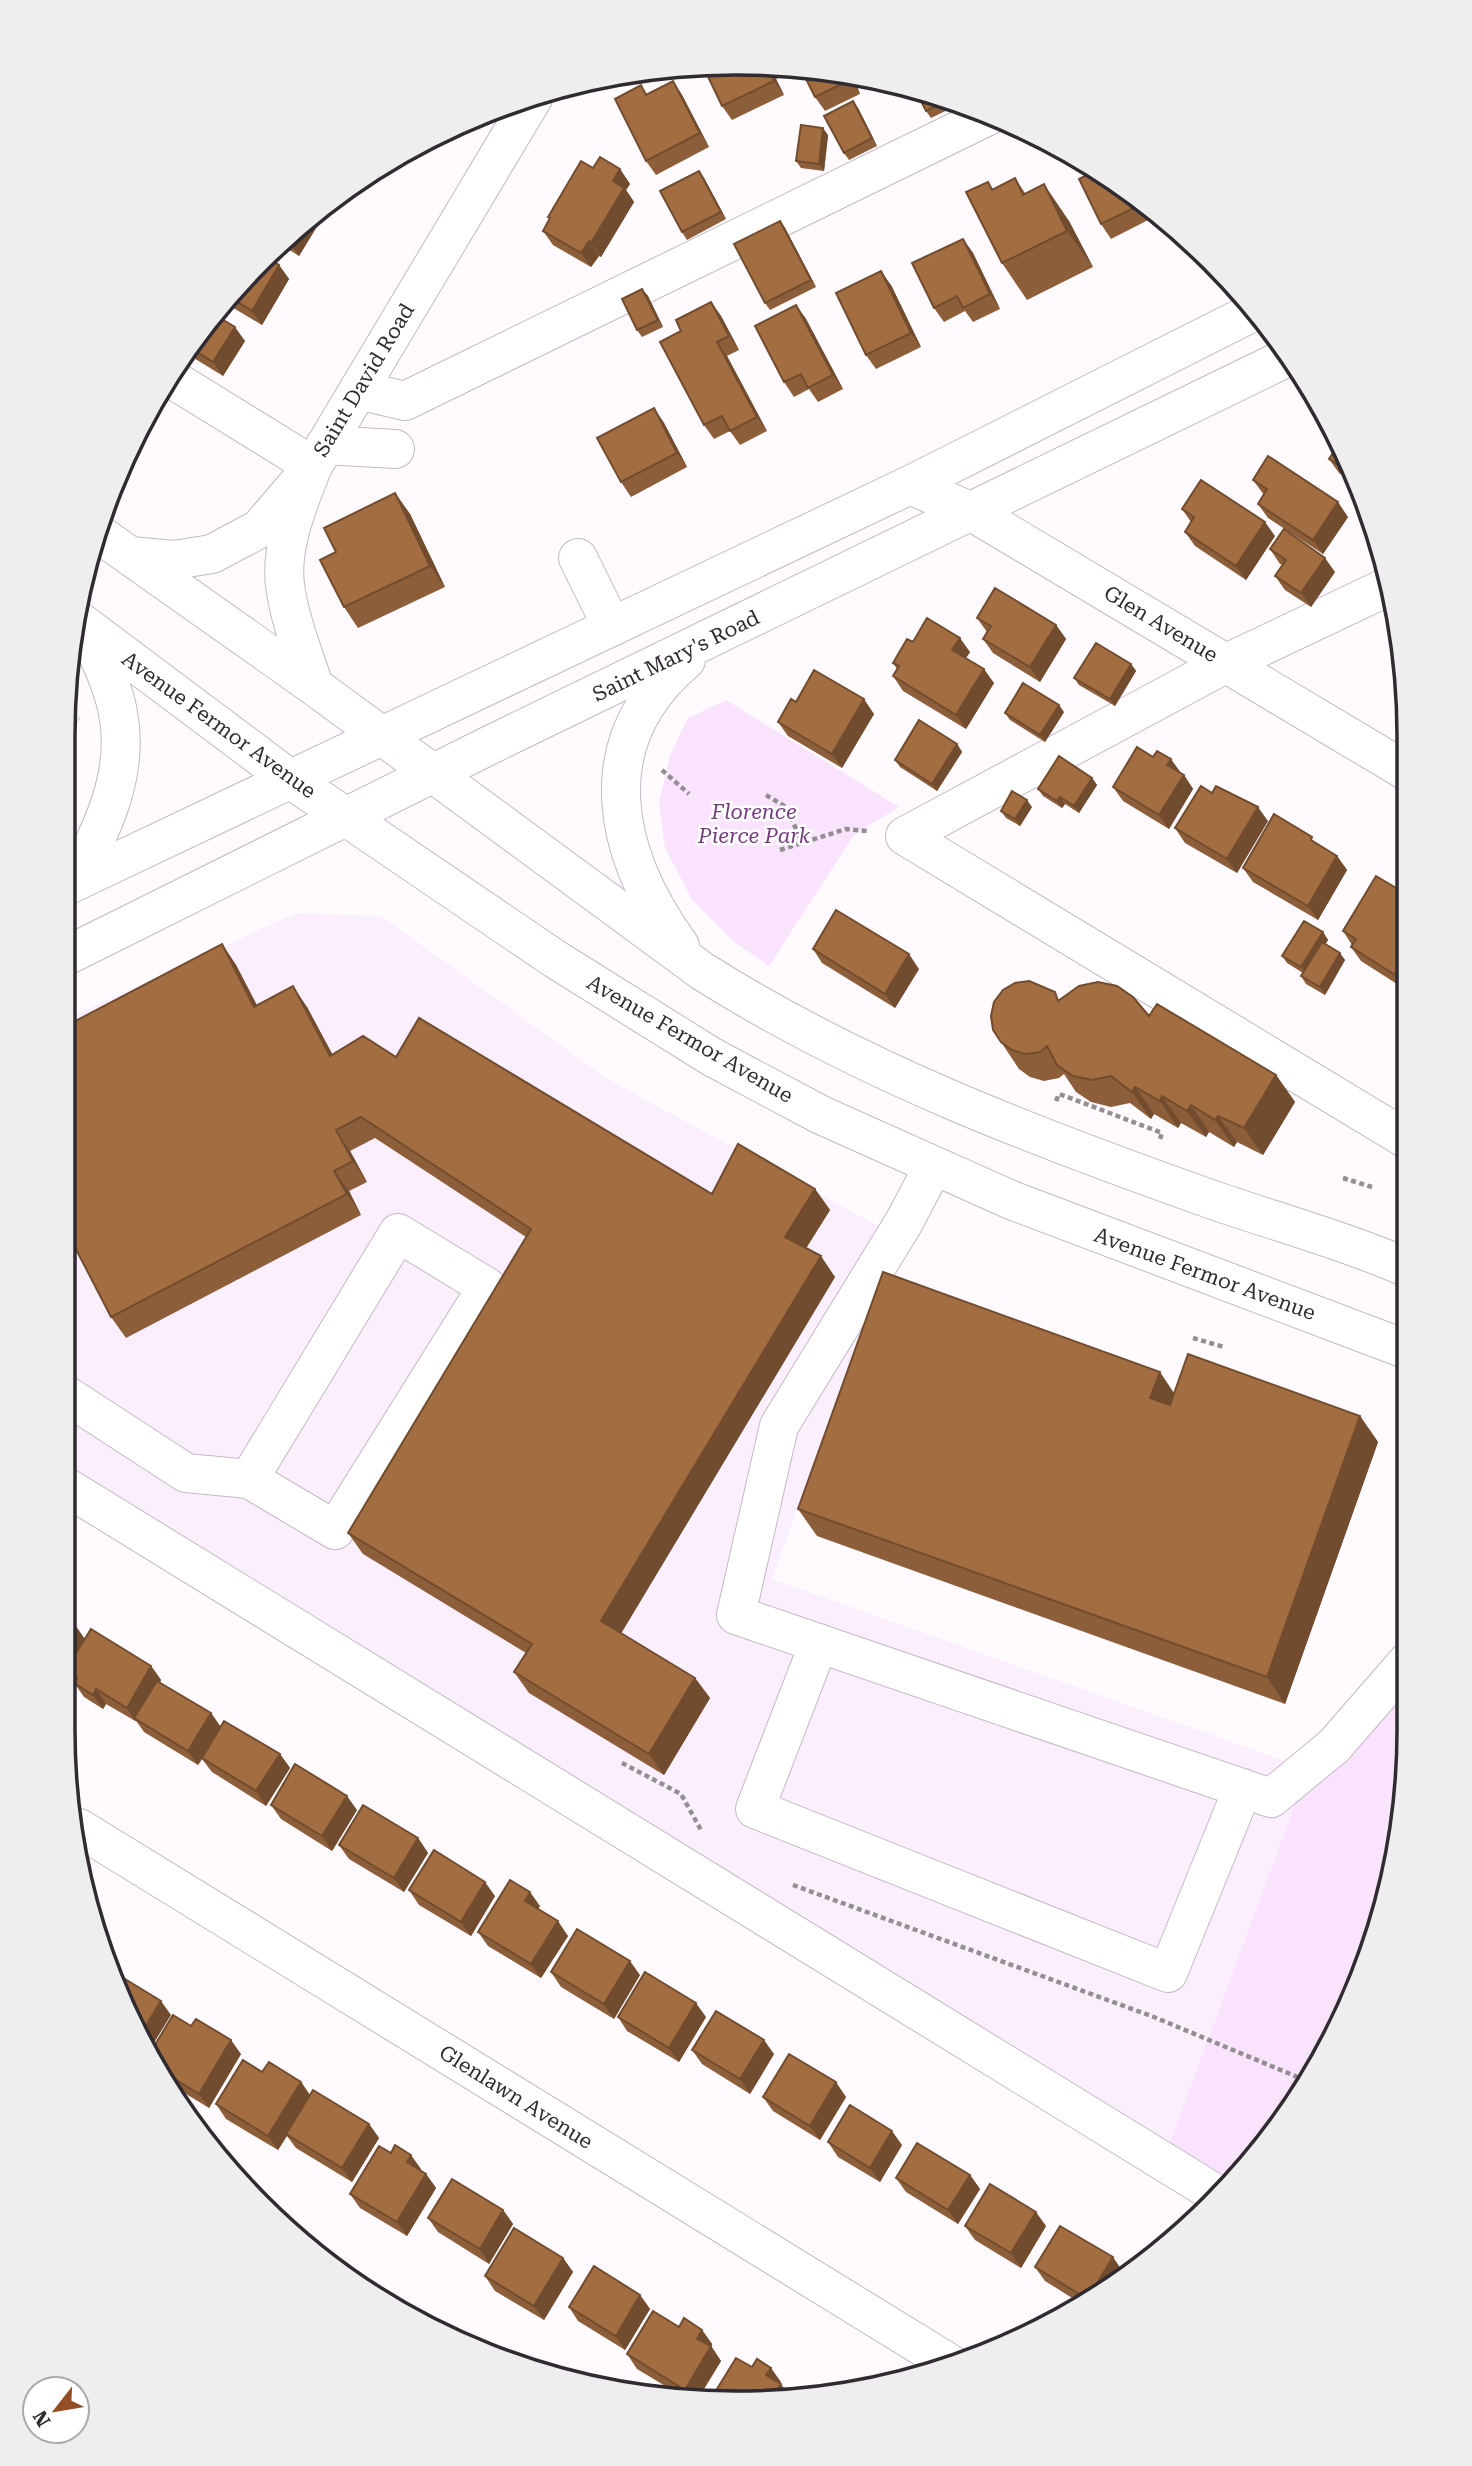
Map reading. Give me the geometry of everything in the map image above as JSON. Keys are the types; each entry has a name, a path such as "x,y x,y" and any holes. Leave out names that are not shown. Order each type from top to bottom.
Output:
{"main road":[{"name":"Saint David Road","path":"314,686 285,591 285,557 298,504 319,456 526,109"},
{"path":"358,390 405,401 977,121"},
{"path":"75,881 910,485 1246,316"},
{"name":"Saint Mary's Road","path":"75,952 1280,362"},
{"path":"179,382 319,456 396,449"},
{"path":"130,556 174,560 212,554 259,529 319,456"},
{"name":"Glen Avenue","path":"910,485 972,512 1397,765"},
{"path":"106,539 314,686 379,737 702,971 755,1005 838,1048 1041,1138 1397,1264"},
{"path":"578,558 612,627"},
{"path":"905,836 1227,663 1380,590"},
{"name":"Avenue Fermor Avenue","path":"85,626 289,779 555,959 712,1057 821,1115 933,1167 1102,1237 1397,1346"},
{"path":"75,874 98,838 117,785 121,736 118,710 84,630"},
{"path":"702,971 678,944 629,854 621,817 620,784 639,714 677,668 712,638"},
{"path":"905,836 1397,1133"},
{"path":"933,1167 904,1222 779,1426 736,1615 1271,1798 1334,1746 1397,1674"},
{"path":"75,1400 186,1473 249,1479 335,1530 487,1287 398,1233 249,1479"},
{"path":"75,1492 1210,2190"},
{"path":"818,1643 755,1809 1168,1973 1243,1788"},
{"name":"Glenlawn Avenue","path":"83,1831 940,2358"}],"path":[{"path":"662,770 689,794"},
{"path":"766,795 786,807 802,842"},
{"path":"780,850 846,829 905,836"},
{"path":"1065,1096 1081,1099 1162,1133"},
{"path":"1343,1178 1371,1187"},
{"path":"1194,1339 1224,1347"},
{"path":"622,1763 681,1794 703,1833"},
{"path":"791,1884 1154,2017 1297,2077"}],"shaded area":[{"path":"296,913 381,916 609,1080 895,1235 772,1579 1308,1769 1169,2145 75,1472 75,1015"}],"green space":[{"name":"Florence Pierce Park","path":"726,700 899,807 854,835 769,966 733,941 693,901 665,848 659,803 670,755 688,718"},
{"path":"1397,1673 1397,1730 1391,1816 1384,1859 1362,1942 1329,2022 1308,2060 1260,2132 1222,2177 1169,2145 1308,1769"}],"building":[{"path":"708,76 772,77 774,81 722,106"},
{"path":"806,80 841,84 815,97"},
{"path":"673,81 700,133 646,161 615,99 641,85 646,95"},
{"path":"853,101 872,138 844,153 824,116"},
{"path":"922,102 935,106 926,111"},
{"path":"801,125 823,128 819,164 796,161"},
{"path":"600,157 620,169 613,181 624,188 591,243 589,241 581,253 543,231 550,218 548,217 581,161 593,168"},
{"path":"699,171 721,212 682,232 660,191"},
{"path":"1085,176 1133,208 1101,224 1079,179"},
{"path":"1015,178 1023,195 1044,184 1067,231 1002,263 966,192 988,182 992,190"},
{"path":"780,221 811,280 765,303 734,244"},
{"path":"963,239 990,294 963,308 957,296 934,308 912,263"},
{"path":"275,263 279,265 252,311 238,302"},
{"path":"881,271 911,333 866,355 836,293"},
{"path":"642,289 658,320 637,330 622,299"},
{"path":"711,302 729,336 717,342 757,417 730,431 722,416 704,425 660,342 681,331 676,320"},
{"path":"796,305 833,375 808,388 801,374 784,382 755,326"},
{"path":"223,320 235,327 213,362 198,353"},
{"path":"654,408 677,453 621,482 597,438"},
{"path":"1333,453 1338,465 1329,459"},
{"path":"1268,456 1338,502 1313,540 1258,504 1267,489 1253,480"},
{"path":"1201,480 1265,522 1236,566 1185,532 1194,517 1182,509"},
{"path":"395,493 430,566 344,607 320,560 336,552 324,528"},
{"path":"1284,529 1325,558 1301,593 1275,576 1286,560 1270,549"},
{"path":"995,588 1056,625 1030,667 983,639 991,626 977,618"},
{"path":"927,618 960,638 952,650 984,669 956,715 893,676 899,666 893,663 907,639 913,642"},
{"path":"1096,643 1131,664 1110,699 1074,678"},
{"path":"814,670 864,699 832,754 778,722 791,699 796,702"},
{"path":"1023,683 1059,705 1040,735 1005,713"},
{"path":"919,720 957,744 932,784 895,760"},
{"path":"1137,747 1153,757 1157,751 1171,759 1167,765 1184,775 1159,815 1113,787"},
{"path":"1059,756 1092,778 1074,806 1060,797 1057,801 1038,789"},
{"path":"1201,786 1212,793 1216,786 1258,807 1227,859 1175,828"},
{"path":"1012,791 1027,800 1015,819 1001,811"},
{"path":"1274,814 1337,856 1308,906 1243,868"},
{"path":"1376,876 1397,888 1397,976 1351,947 1356,939 1343,931"},
{"path":"836,910 909,954 885,994 813,949"},
{"path":"1304,921 1323,932 1301,967 1282,956"},
{"path":"1322,942 1340,953 1320,987 1301,976"},
{"path":"222,944 254,1007 293,986 330,1056 363,1036 396,1057 419,1018 712,1194 738,1144 815,1189 785,1237 821,1256 601,1621 695,1678 649,1754 514,1672 532,1644 348,1533 531,1229 361,1117 336,1130 353,1161 334,1171 347,1194 111,1317 75,1247 75,1021"},
{"path":"1029,981 1055,992 1058,1001 1079,986 1098,982 1117,986 1133,997 1149,1016 1157,1004 1276,1075 1244,1128 1218,1116 1215,1120 1191,1105 1187,1111 1162,1096 1160,1101 1135,1087 1132,1092 1111,1076 1092,1080 1073,1076 1057,1065 1047,1046 1040,1052 1025,1054 1012,1050 1001,1042 993,1030 991,1016 994,1002 1003,990 1015,983"},
{"path":"883,1272 1160,1372 1150,1398 1170,1405 1188,1354 1360,1416 1267,1677 798,1509"},
{"path":"91,1629 151,1666 127,1708 96,1689 93,1695 75,1684 75,1655"},
{"path":"157,1681 211,1713 188,1751 134,1718"},
{"path":"224,1721 280,1754 256,1791 202,1758"},
{"path":"295,1764 347,1796 322,1836 271,1805"},
{"path":"363,1805 418,1838 394,1878 339,1845"},
{"path":"434,1850 485,1882 461,1922 409,1890"},
{"path":"510,1880 530,1892 525,1901 558,1921 531,1964 478,1932"},
{"path":"577,1929 630,1961 604,2004 551,1972"},
{"path":"645,1972 696,2003 669,2048 618,2017"},
{"path":"124,1978 161,2001 145,2026"},
{"path":"716,2011 764,2040 740,2079 692,2050"},
{"path":"173,2015 191,2026 196,2019 231,2040 199,2094 176,2080 155,2044"},
{"path":"789,2054 836,2082 810,2126 763,2097"},
{"path":"243,2060 262,2072 269,2062 301,2082 268,2136 216,2104"},
{"path":"313,2090 369,2124 342,2168 286,2134"},
{"path":"850,2105 892,2131 870,2168 828,2142"},
{"path":"917,2143 970,2175 948,2210 896,2178"},
{"path":"395,2145 411,2155 407,2162 426,2174 397,2222 350,2194 379,2146 391,2153"},
{"path":"452,2179 503,2210 480,2249 428,2218"},
{"path":"990,2184 1036,2212 1011,2253 965,2226"},
{"path":"1060,2226 1113,2257 1097,2282 1079,2294 1035,2267"},
{"path":"514,2228 563,2258 534,2306 485,2276"},
{"path":"594,2266 640,2295 616,2336 569,2307"},
{"path":"653,2311 679,2327 684,2318 702,2330 697,2339 711,2346 686,2388 627,2354"},
{"path":"736,2358 752,2367 757,2359 771,2368 766,2375 781,2384 778,2389 716,2390"}]}
